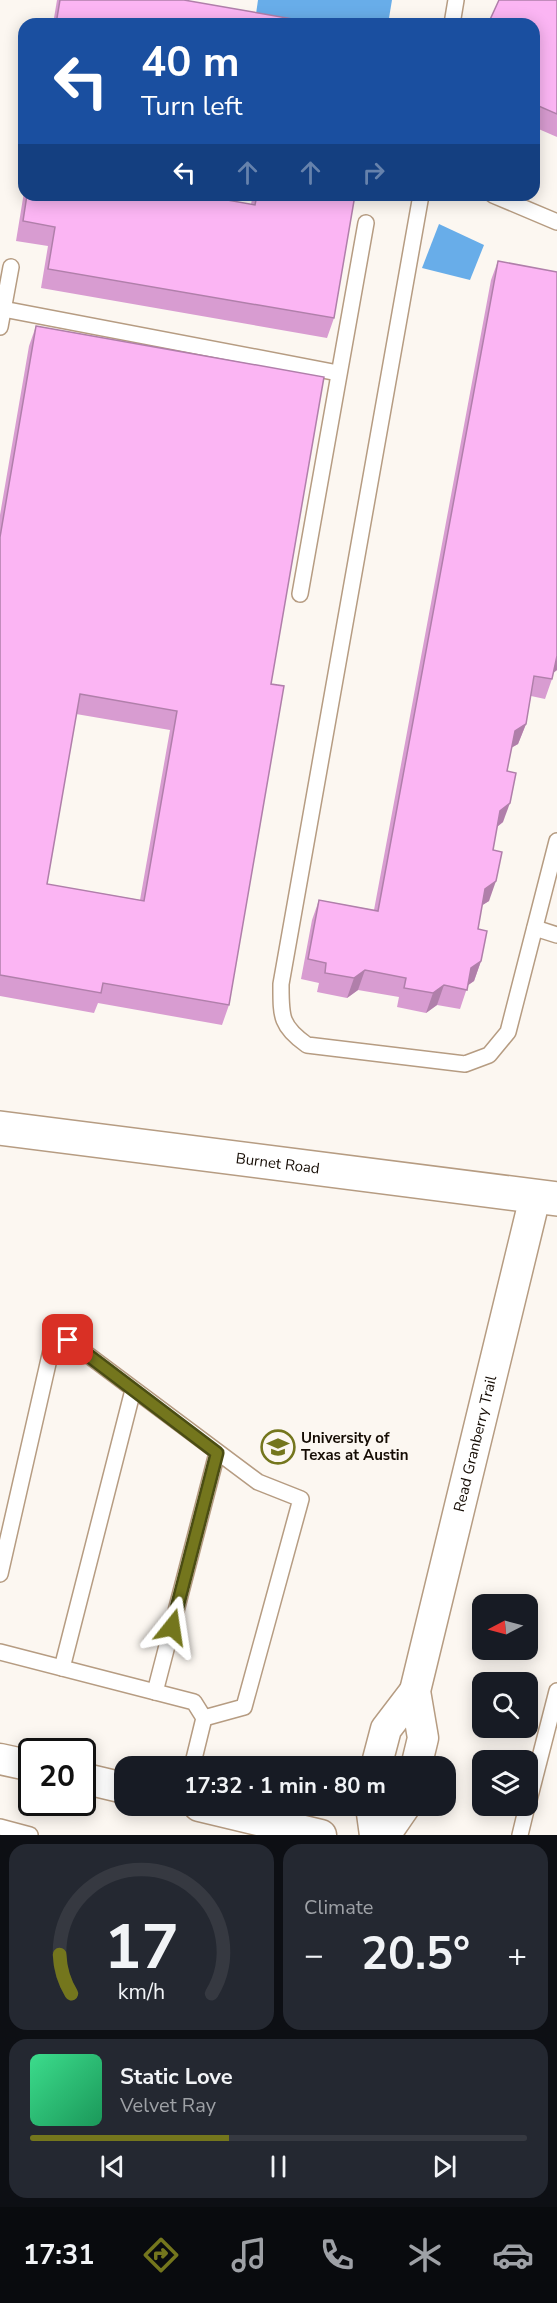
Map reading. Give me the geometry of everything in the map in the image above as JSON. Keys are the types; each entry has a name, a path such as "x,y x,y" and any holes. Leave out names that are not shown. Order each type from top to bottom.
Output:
{"main road":[{"name":"Burnet Road","path":"0,1128 546,1198"}],"street":[{"name":"Read Granberry Trail","path":"378,1756 386,1729 415,1691 546,1198"},
{"name":"Read Granberry Trail","path":"415,1691 423,1738 419,1756"},
{"path":"0,1759 18,1763"},
{"path":"96,1781 114,1786"},
{"path":"241,1816 321,1835"},
{"path":"372,1816 375,1835"},
{"path":"385,1835 398,1816"}],"lane":[{"path":"453,18 456,0"},
{"path":"420,201 281,984 281,1013 291,1034 307,1045 465,1064 489,1055 508,1032 557,841"},
{"path":"507,201 557,222"},
{"path":"300,594 366,223"},
{"path":"0,327 11,267"},
{"path":"3,309 338,373"},
{"path":"535,928 557,935"},
{"path":"0,1575 52,1346 68,1340 258,1482 301,1498 244,1707 204,1718"},
{"path":"62,1668 134,1390"},
{"path":"155,1692 217,1453"},
{"path":"0,1652 194,1702 204,1718 195,1756"},
{"path":"538,1766 557,1691"},
{"path":"520,1835 525,1816"},
{"path":"0,1827 30,1835"}],"water":[{"path":"258,0 392,0 389,18 255,18"},
{"path":"439,224 484,245 470,280 422,268"}],"building":[{"path":"60,0 184,0 287,18 57,18"},
{"path":"499,0 557,0 557,114 540,107 540,18 491,18"},
{"path":"26,201 233,201 255,205 256,201 354,201 334,318 48,269 55,227 23,221"},
{"path":"498,261 557,272 557,656 552,679 534,676 526,724 515,731 507,771 516,773 510,803 500,811 493,850 502,852 496,881 485,889 478,929 487,931 481,961 471,968 467,990 444,985 433,993 404,988 406,978 365,970 354,978 325,973 326,963 308,959 319,900 378,911"},
{"path":"36,326 324,377 271,684 284,686 229,1005 103,983 101,993 0,975 0,537","holes":["80,694 177,711 144,901 47,884"]}],"place":[{"name":"University of Texas at Austin","path":"278,1447"}],"route":[{"path":"68,1340 217,1453 172,1627"}]}
